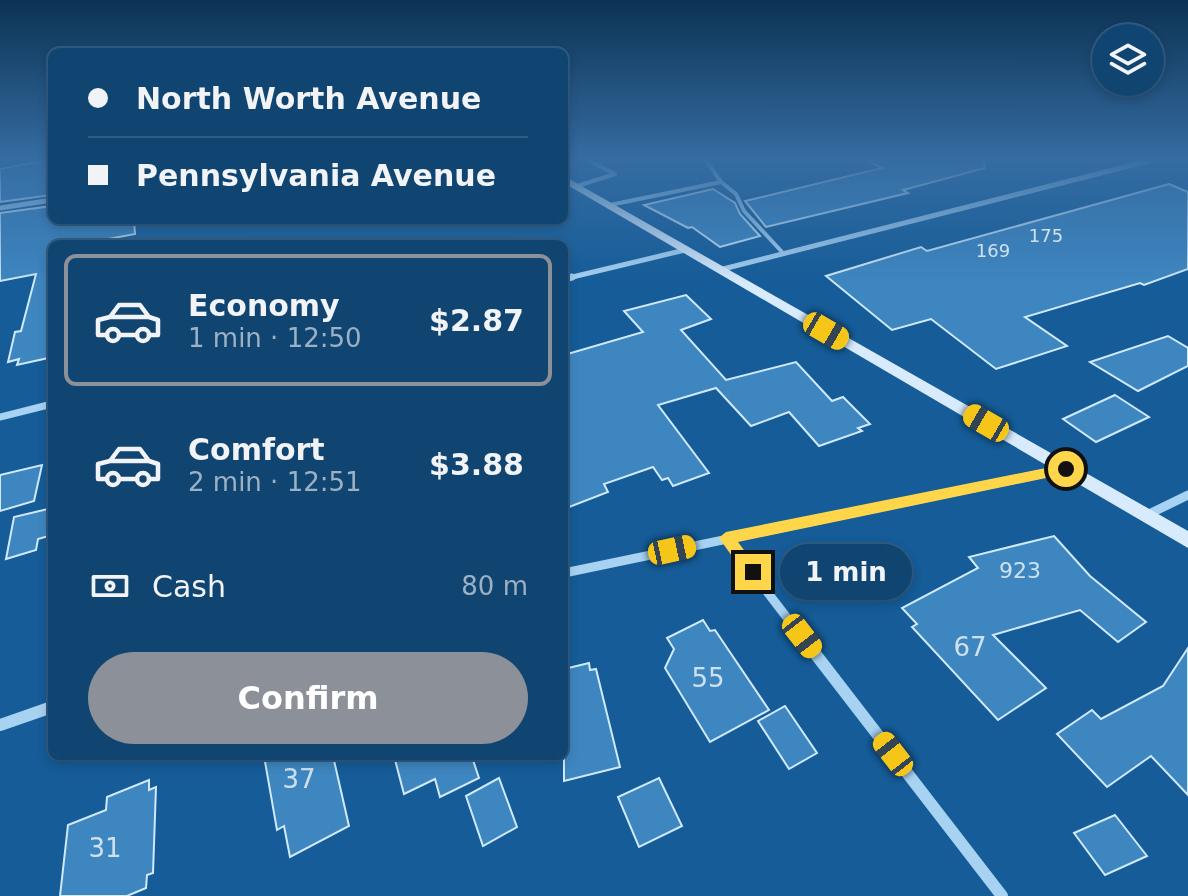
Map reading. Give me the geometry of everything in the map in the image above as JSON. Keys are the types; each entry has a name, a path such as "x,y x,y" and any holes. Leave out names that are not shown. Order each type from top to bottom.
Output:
{"main road":[{"path":"603,201 1188,540"}],"street":[{"path":"0,208 47,201"},
{"path":"719,270 990,201"},
{"path":"568,278 685,250"},
{"path":"0,417 48,405"},
{"path":"568,572 1066,469"},
{"path":"1146,515 1188,495"},
{"path":"726,538 1002,896"},
{"path":"0,725 48,708"}],"lane":[{"path":"610,205 630,201"},
{"path":"739,201 744,211 783,253"}],"building":[{"path":"662,201 732,201 760,236 720,247 692,227 688,228 644,205"},
{"path":"746,201 875,201 766,227"},
{"path":"1108,201 1188,201 1188,269 1144,285 1140,283 1025,317 1067,346 996,369 931,319 892,330 826,276 921,247 927,251"},
{"path":"48,207 48,224 134,224 135,234 103,240 48,240 48,358 17,365 19,359 8,362 15,332 21,331 36,274 0,281 0,213"},
{"path":"686,295 711,319 681,330 726,380 796,362 832,401 843,397 870,424 858,428 862,431 819,446 789,412 751,426 716,388 658,405 709,473 673,486 668,478 662,480 653,467 604,484 608,492 568,507 568,354 643,332 624,311"},
{"path":"1168,336 1188,348 1188,366 1138,391 1090,362"},
{"path":"1115,395 1149,417 1096,442 1063,419"},
{"path":"42,465 34,501 0,511 0,475"},
{"path":"48,509 48,536 38,539 36,550 6,559 14,517"},
{"path":"1054,536 1090,576 1146,622 1118,642 1080,610 993,635 1046,688 998,720 912,627 917,624 902,608 978,568 969,557"},
{"path":"703,620 710,631 715,630 769,710 710,742 665,668 674,649 667,638"},
{"path":"1188,648 1188,795 1151,756 1107,787 1057,734 1092,710 1101,719 1163,686"},
{"path":"589,663 590,670 596,669 620,767 564,781 564,760 568,760 568,668"},
{"path":"785,706 817,753 789,769 758,721"},
{"path":"265,760 334,760 349,826 290,857 284,826 277,830"},
{"path":"395,760 473,760 479,778 440,797 435,779 404,794"},
{"path":"499,778 517,827 483,846 466,796"},
{"path":"659,778 682,826 639,847 618,797"},
{"path":"149,780 149,790 156,787 153,873 147,875 146,888 127,896 60,896 68,825 106,810 107,797"},
{"path":"1115,815 1147,856 1105,875 1074,833"}],"route":[{"path":"753,572 726,538 1066,469"}]}
